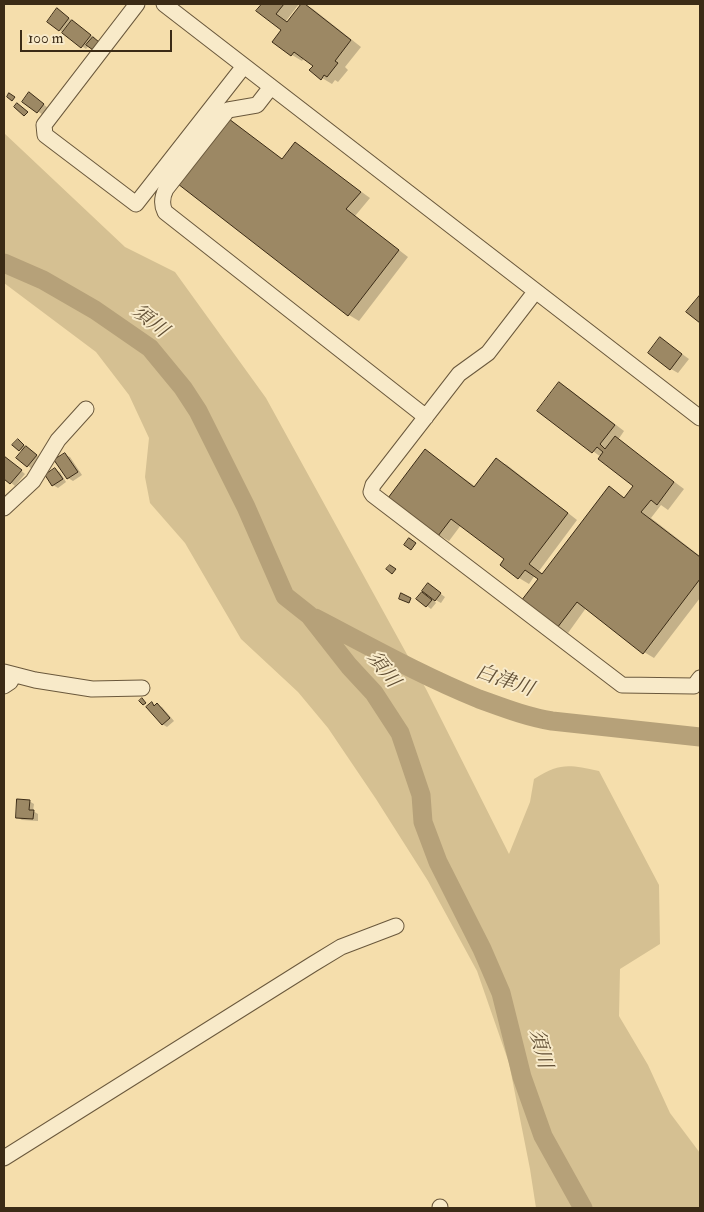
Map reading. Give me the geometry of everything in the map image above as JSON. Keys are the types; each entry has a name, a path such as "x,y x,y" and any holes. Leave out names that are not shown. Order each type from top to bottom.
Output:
{"street":[{"path":"137,4 44,125 45,135 136,204 244,66"},
{"path":"164,4 700,418"},
{"path":"271,87 257,105 228,110 166,189 163,194 162,206 165,212 426,417"},
{"path":"535,292 488,353 460,374 373,485 371,492 622,685 694,686 700,678"},
{"path":"4,508 33,480 58,440 86,409"},
{"path":"4,686 10,682 9,673 36,680 92,689 142,688"},
{"path":"4,1158 321,959 342,947 396,926"}],"shaded area":[{"path":"4,133 125,247 175,272 266,398 426,689 509,854 530,802 534,779 551,770 565,766 599,771 659,885 660,944 620,969 619,1016 648,1065 670,1113 700,1153 700,1208 536,1208 509,1063 477,971 428,881 328,728 298,692 241,639 185,543 150,503 145,477 149,438 129,395 96,352 4,283"}],"building":[{"path":"262,4 284,4 276,14 287,22 301,4 305,4 351,40 335,61 338,63 327,77 324,75 321,80 309,70 313,66 294,52 291,56 272,42 281,30 256,11"},
{"path":"57,8 69,18 59,31 47,22"},
{"path":"72,20 91,35 81,48 62,33"},
{"path":"93,37 99,42 93,50 86,45"},
{"path":"29,92 44,104 37,113 22,102"},
{"path":"9,93 15,97 12,101 7,97"},
{"path":"17,103 28,112 24,116 14,107"},
{"path":"229,119 282,159 295,142 361,192 346,209 399,250 348,316 178,184"},
{"path":"700,295 700,323 686,312"},
{"path":"660,337 682,354 670,370 648,353"},
{"path":"559,382 615,425 600,444 605,449 615,436 674,482 657,505 651,500 641,512 700,557 700,579 643,654 577,602 557,628 521,601 538,579 525,570 518,579 500,565 504,559 451,519 438,536 388,498 425,449 474,487 496,458 568,513 529,564 542,574 609,486 624,498 633,486 598,459 603,452 597,447 592,453 537,411"},
{"path":"18,439 24,445 19,451 12,445"},
{"path":"26,446 37,455 27,467 16,458"},
{"path":"65,453 78,472 67,479 54,460"},
{"path":"4,456 22,470 10,484 4,479"},
{"path":"55,468 63,479 52,486 45,475"},
{"path":"409,538 416,543 411,550 404,545"},
{"path":"390,565 396,569 392,574 386,569"},
{"path":"428,583 441,593 435,601 422,591"},
{"path":"422,592 432,600 426,607 416,599"},
{"path":"401,593 411,598 409,603 399,599"},
{"path":"142,698 146,703 143,705 139,701"},
{"path":"152,702 154,706 157,703 170,718 162,725 146,707"},
{"path":"17,799 30,800 29,810 34,810 33,819 16,818"}],"waterway":[{"name":"須川","path":"4,263 43,280 95,310 150,348 183,388 198,411 246,507 285,596 309,615 349,666 374,693 400,733 421,795 423,822 438,862 482,949 501,993 522,1077 543,1136 583,1208"},
{"name":"白津川","path":"315,618 437,681 516,712 552,721 700,737"}]}
